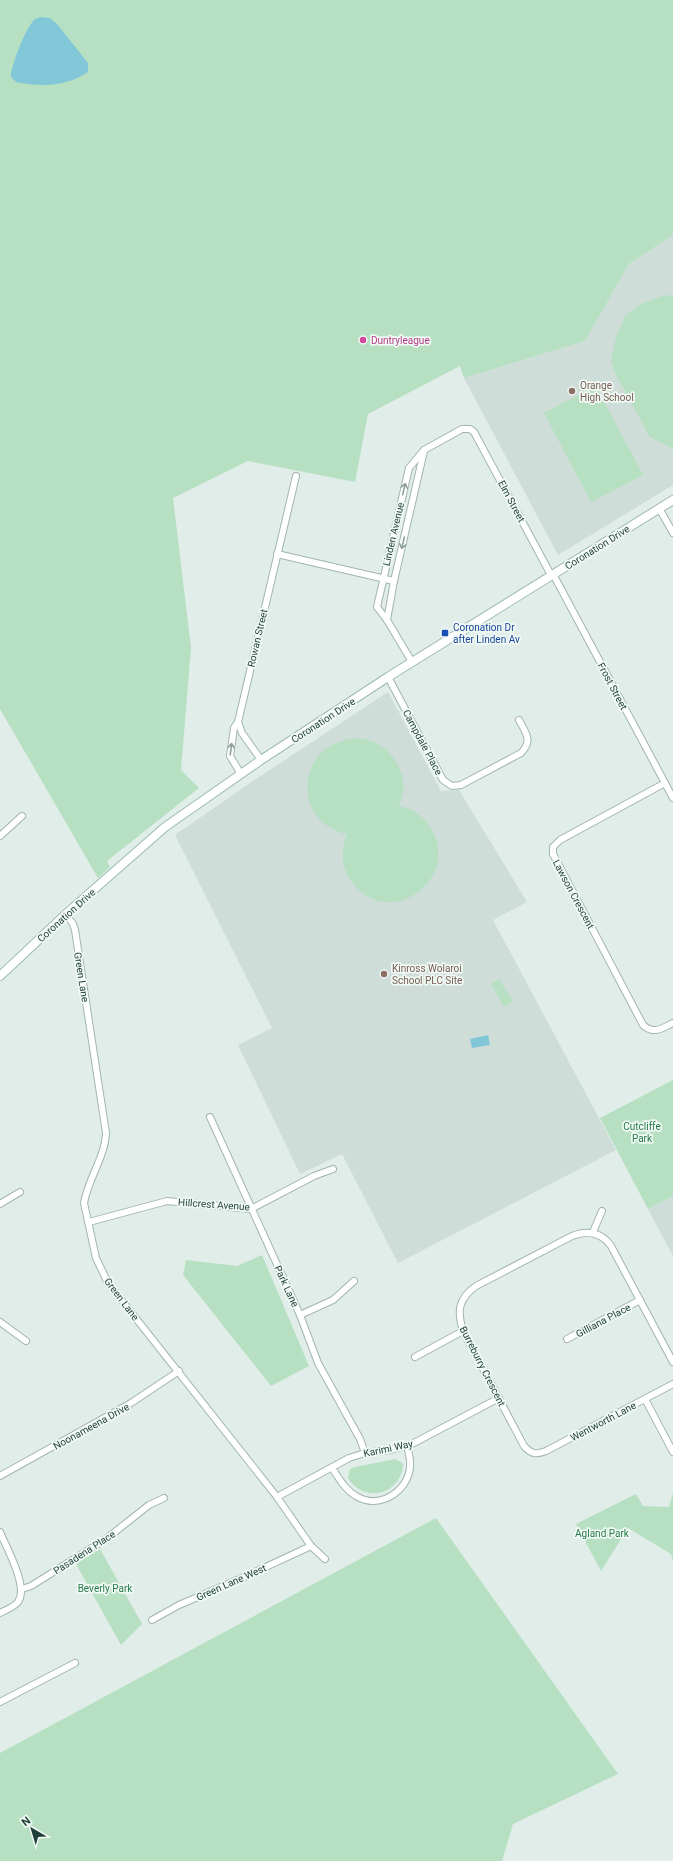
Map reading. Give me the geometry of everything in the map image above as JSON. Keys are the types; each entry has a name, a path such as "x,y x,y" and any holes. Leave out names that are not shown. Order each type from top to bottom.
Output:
{"main road":[{"name":"Coronation Drive","path":"0,976 66,914 164,827 388,677 673,500"}],"street":[{"name":"Linden Avenue","path":"412,662 387,620 377,607 408,468 424,450 462,429 470,429"},
{"name":"Elm Street","path":"470,429 476,434 552,574"},
{"name":"Linden Avenue","path":"387,620 394,581 424,450"},
{"name":"Rowan Street","path":"241,774 230,756 234,728 238,722 296,476"},
{"path":"659,508 673,533"},
{"path":"277,554 394,581"},
{"name":"Frost Street","path":"552,574 673,798"},
{"name":"Campdale Place","path":"388,677 443,780 452,786 461,785 521,753 528,745 528,740 527,734 519,720"},
{"path":"238,722 242,733 262,760"},
{"name":"Lawson Crescent","path":"665,783 560,840 553,847 553,854 643,1025 649,1030 656,1031 673,1023"},
{"path":"0,836 22,816"},
{"name":"Green Lane","path":"66,914 75,930 106,1133 105,1143 84,1203 96,1258 108,1283 277,1497 311,1546 325,1559"},
{"name":"Park Lane","path":"210,1117 300,1315 318,1362 360,1439 365,1453"},
{"name":"Hillcrest Avenue","path":"89,1222 167,1201 251,1209 314,1176 333,1169"},
{"path":"0,1204 20,1192"},
{"path":"602,1211 593,1232 602,1236 608,1242 673,1362"},
{"name":"Burreburry Crescent","path":"532,1453 524,1446 463,1331 459,1309 461,1303 470,1290 572,1236 584,1232 593,1232"},
{"path":"300,1315 333,1300 354,1282"},
{"name":"Gilliana Place","path":"567,1339 640,1300"},
{"path":"0,1322 26,1341"},
{"path":"415,1357 463,1331"},
{"name":"Noonameena Drive","path":"0,1476 131,1403 179,1371"},
{"name":"Wentworth Lane","path":"532,1453 537,1454 546,1451 673,1384"},
{"name":"Karimi Way","path":"277,1497 349,1458 365,1453 407,1446 499,1398"},
{"path":"644,1399 673,1452"},
{"path":"332,1468 348,1490 357,1497 373,1501 382,1500 398,1491 406,1480 410,1465 407,1446"},
{"name":"Pasadena Place","path":"22,1589 31,1586 106,1539 149,1505 164,1498"},
{"path":"0,1532 22,1589 19,1601 14,1606 0,1613"},
{"name":"Green Lane West","path":"152,1620 179,1605 311,1546"},
{"path":"0,1702 75,1663"}],"shaded area":[{"name":"Orange High School","path":"673,235 673,485 558,555 464,378 585,341 629,264"},
{"name":"Kinross Wolaroi School PLC Site","path":"388,692 441,791 459,790 527,902 493,920 616,1150 398,1263 342,1154 300,1174 238,1045 272,1028 175,835 253,781"},
{"path":"673,1196 673,1256 648,1209"}],"green space":[{"path":"0,0 673,0 673,235 629,264 585,341 464,378 460,366 368,414 355,482 248,461 173,498 191,648 181,770 199,788 107,861 110,867 98,878 0,709"},
{"path":"665,295 673,296 673,449 650,437 615,373 611,359 616,338 625,316 641,304"},
{"path":"596,386 643,475 591,502 544,413"},
{"path":"348,739 372,741 388,751 399,767 402,776 403,794 399,806 410,809 423,818 433,832 438,849 437,865 431,879 420,890 407,899 392,902 376,900 360,891 345,870 343,851 347,834 343,834 324,823 317,816 308,797 307,787 309,777 317,758 327,748"},
{"path":"499,979 513,1002 504,1007 491,984"},
{"name":"Cutcliffe Park","path":"673,1080 673,1196 648,1209 600,1118"},
{"path":"262,1255 309,1366 271,1386 183,1275 186,1260 237,1266"},
{"path":"396,1459 403,1464 401,1475 396,1483 389,1489 372,1493 363,1491 355,1486 348,1478 350,1469 355,1467"},
{"name":"Agland Park","path":"673,1493 673,1561 671,1554 628,1528 601,1571 576,1524 636,1494 643,1506 669,1507"},
{"path":"436,1518 618,1774 513,1824 502,1861 0,1861 0,1753"},
{"name":"Beverly Park","path":"100,1549 142,1624 121,1645 76,1564"}],"water":[{"path":"41,17 50,18 57,24 88,63 88,72 71,81 44,85 16,82 11,77 13,64 27,30 35,19"},
{"path":"488,1035 490,1045 472,1048 470,1039"}],"place":[{"name":"Duntryleague","path":"363,340"},
{"name":"Orange High School","path":"572,391"},
{"name":"Coronation Dr after Linden Av","path":"445,633"},
{"name":"Kinross Wolaroi School PLC Site","path":"384,974"}]}
